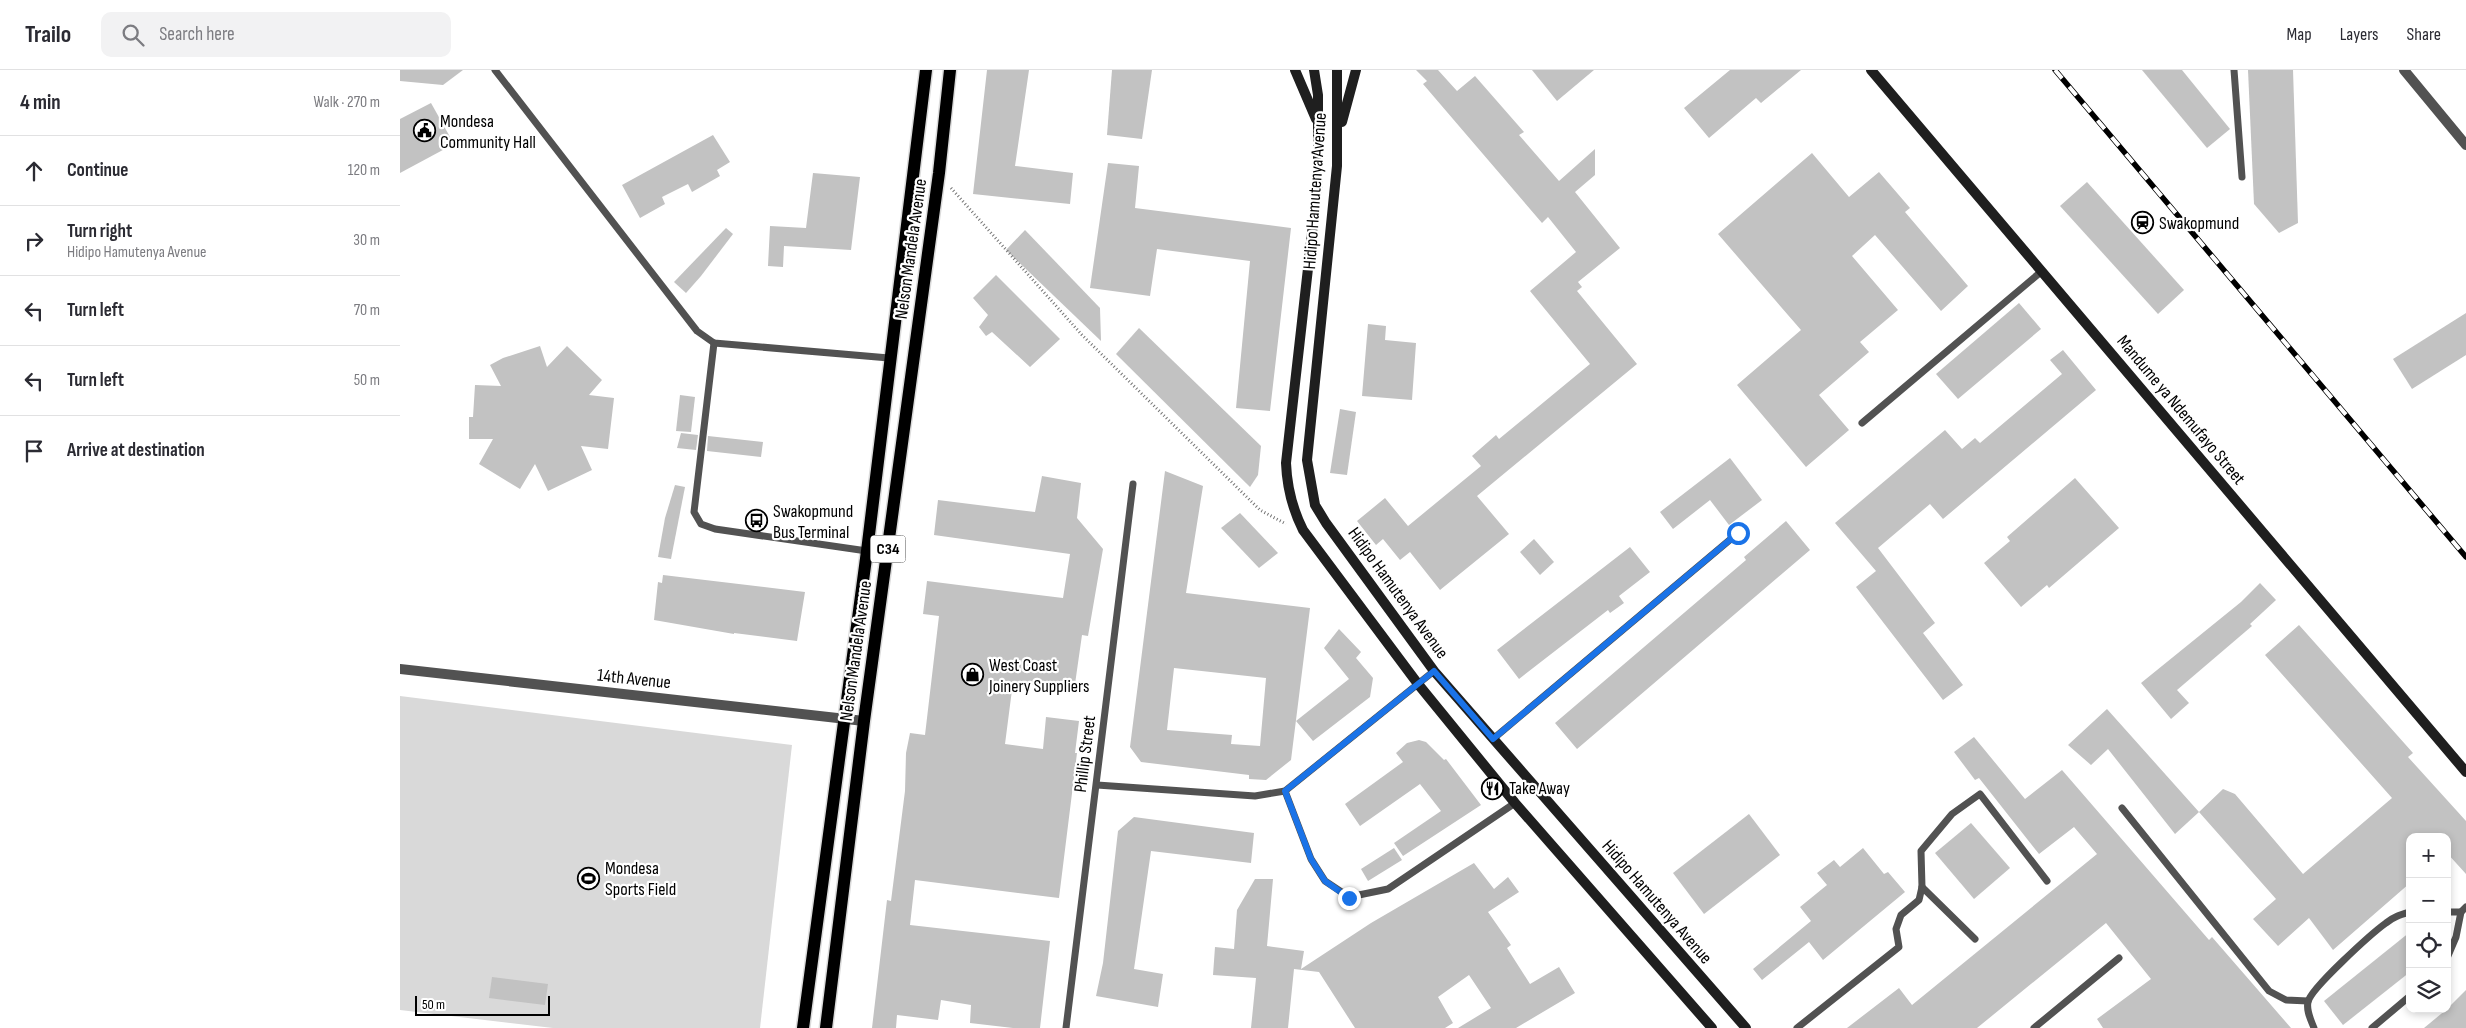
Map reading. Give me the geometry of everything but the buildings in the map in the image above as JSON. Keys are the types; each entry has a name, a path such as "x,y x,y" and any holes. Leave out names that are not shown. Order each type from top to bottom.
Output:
{"main road":[{"path":"919,70 924,88"},
{"name":"Nelson Mandela Avenue","path":"803,1028 866,551 926,70"},
{"name":"Nelson Mandela Avenue","path":"826,1028 864,721 939,173 950,70"}],"street":[{"path":"1295,70 1318,124"},
{"name":"Hidipo Hamutenya Avenue","path":"1314,70 1318,95 1318,180 1286,463 1287,487 1294,512 1303,530 1418,684 1515,803 1712,1028"},
{"name":"Hidipo Hamutenya Avenue","path":"1337,70 1339,132 1307,460 1309,481 1315,504 1326,523 1434,671 1746,1028"},
{"path":"1339,132 1356,70"},
{"name":"Mandume ya Ndemufayo Street","path":"1871,70 2466,772"},
{"path":"2404,70 2466,145"},
{"name":"14th Avenue","path":"400,669 864,721"}],"lane":[{"path":"494,70 697,331 714,343 889,358"},
{"path":"2234,70 2242,177"},
{"path":"1862,422 2042,271"},
{"path":"714,343 694,512 702,524 715,530 866,551"},
{"name":"Phillip Street","path":"1066,1028 1133,484"},
{"path":"1493,739 1738,533"},
{"path":"1097,786 1255,796 1285,791 1434,671"},
{"path":"1285,791 1311,859 1325,881 1349,898 1388,889 1515,803"},
{"path":"1797,1028 1899,947 1896,929 1901,915 1919,900 1922,887 1921,851 1952,814 1980,794 2047,881"},
{"path":"2122,808 2269,990 2286,1000 2308,1002"},
{"path":"1922,887 1975,939"},
{"path":"2451,949 2463,910"},
{"path":"2314,1028 2308,1014 2308,1002 2318,986 2385,924 2398,915 2406,913"},
{"path":"2034,1028 2119,958"},
{"path":"2372,1028 2406,999"}],"path":[{"path":"939,173 1082,335 1260,510 1275,519 1303,530"}],"shaded area":[{"name":"Mondesa Sports Field","path":"400,696 792,745 760,1028 553,1028 400,1010"}],"railway":[{"path":"2055,70 2466,557"}],"place":[{"name":"Mondesa Community Hall","path":"424,131"},
{"name":"Swakopmund","path":"2143,223"},
{"name":"Swakopmund Bus Terminal","path":"757,521"},
{"name":"West Coast Joinery Suppliers","path":"973,675"},
{"name":"Take Away","path":"1493,788"},
{"name":"Mondesa Sports Field","path":"589,878"}],"route":[{"path":"1349,898 1325,881 1311,859 1285,791 1434,671 1493,739 1738,533"}]}
